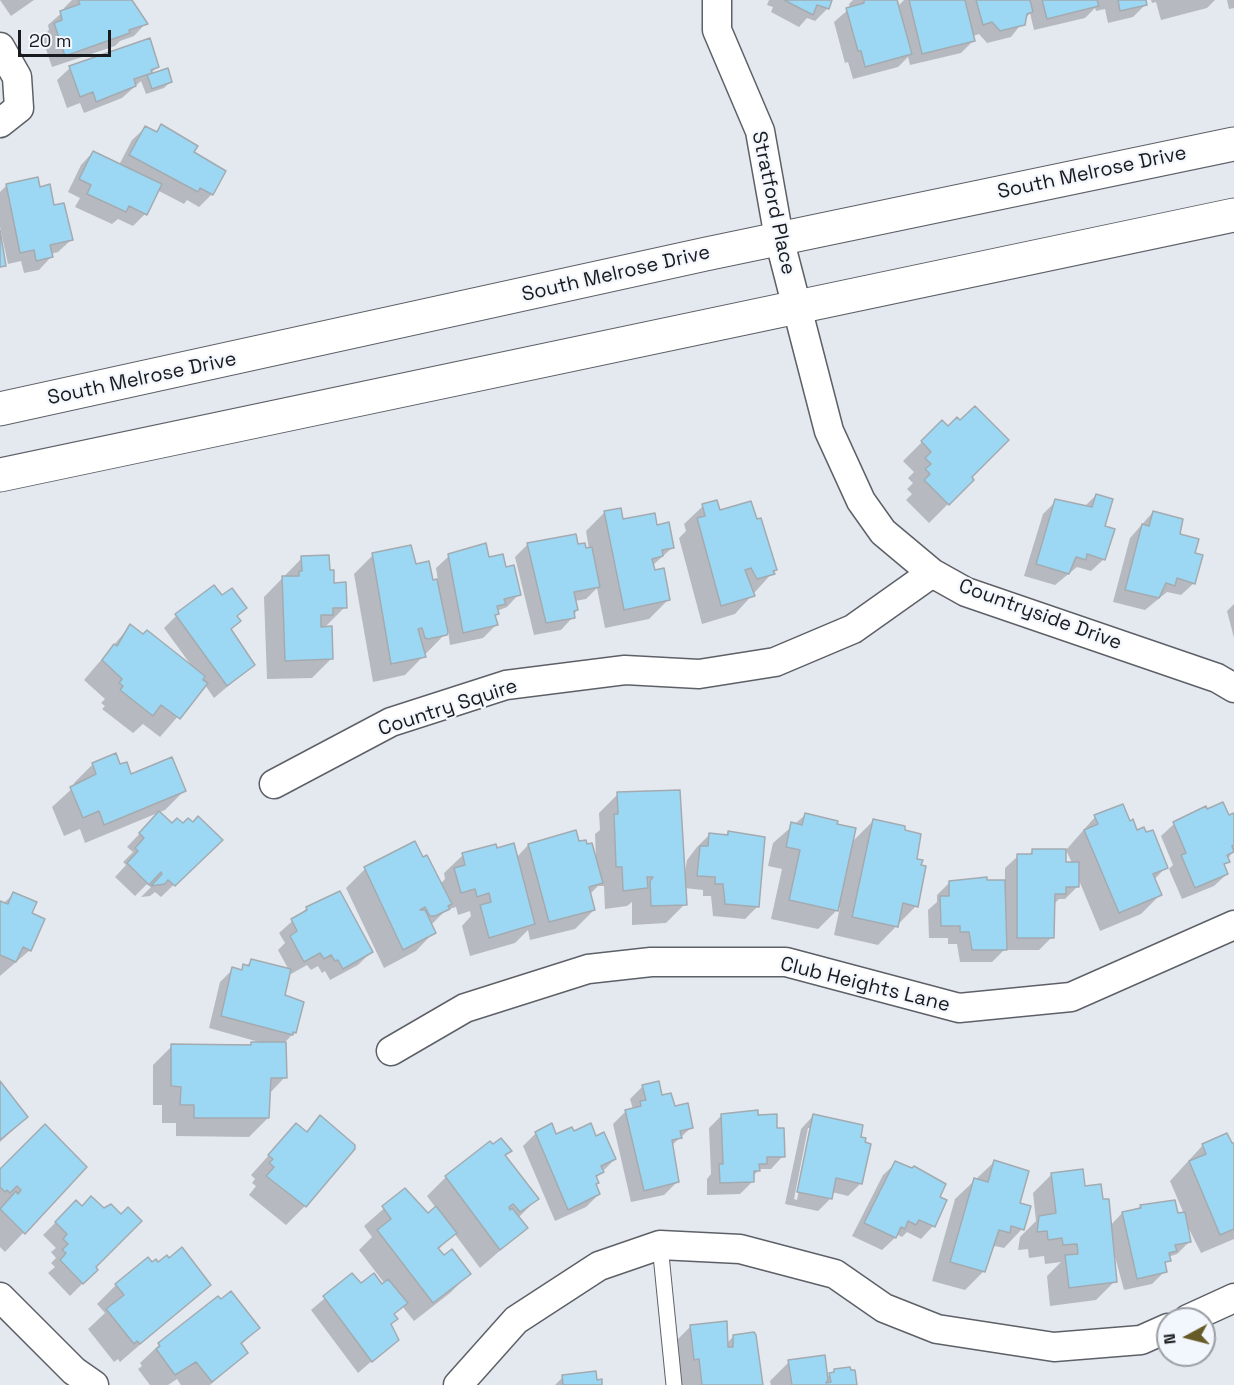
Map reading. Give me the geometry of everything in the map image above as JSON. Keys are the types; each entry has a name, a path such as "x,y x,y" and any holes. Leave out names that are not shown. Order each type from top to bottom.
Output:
{"main road":[{"name":"South Melrose Drive","path":"0,410 779,238 1234,144"},
{"path":"0,475 1234,215"}],"street":[{"name":"Stratford Place","path":"717,0 717,30 760,132 779,238 795,306"},
{"path":"0,47 17,76 19,108 0,123"},
{"name":"Countryside Drive","path":"795,306 829,431 861,501 883,532 932,573 966,592 1217,678 1234,688"},
{"name":"Country Squire","path":"274,784 391,722 506,685 625,670 699,674 775,662 853,629 932,573"},
{"name":"Club Heights Lane","path":"391,1051 465,1008 588,969 651,962 786,962 959,1008 1071,997 1234,925"},
{"path":"458,1385 516,1320 599,1266 660,1245 740,1249 835,1274 884,1308 948,1330 1054,1347 1141,1340 1156,1333"},
{"path":"0,1297 74,1371 94,1385"},
{"path":"1214,1307 1234,1298"}],"lane":[{"path":"660,1245 674,1385"}],"building":[{"path":"78,0 132,0 148,24 129,30 130,33 65,56 54,23 62,20 60,11 80,4"},
{"path":"784,0 832,0 829,9 817,5 813,15"},
{"path":"864,0 897,0 912,54 865,67 846,8 864,3"},
{"path":"909,0 965,0 975,41 922,54"},
{"path":"976,0 1030,0 1033,12 1027,14 1025,25 1000,31 992,22 983,25"},
{"path":"1042,0 1097,0 1099,6 1047,19"},
{"path":"1118,0 1146,0 1147,5 1120,11"},
{"path":"150,38 159,67 151,70 152,73 134,79 136,86 96,102 93,92 80,97 69,66"},
{"path":"168,68 172,82 152,89 147,75"},
{"path":"161,124 198,146 194,152 226,171 213,195 200,188 198,192 129,155 145,126 157,132"},
{"path":"93,151 162,184 147,215 129,206 126,212 87,194 91,185 79,179"},
{"path":"38,177 40,187 50,184 54,205 64,203 73,240 50,245 53,257 36,261 34,250 20,253 6,184"},
{"path":"0,230 6,266 0,267"},
{"path":"975,406 1009,440 972,477 974,480 949,505 924,480 930,474 925,469 931,464 925,458 931,452 921,441 942,420 948,426 957,417 960,420"},
{"path":"1096,494 1113,499 1105,526 1115,529 1105,560 1087,554 1086,560 1076,557 1069,574 1036,564 1055,499 1092,507"},
{"path":"717,500 720,510 751,501 757,519 761,518 777,570 773,571 775,574 757,579 751,568 745,570 755,596 721,606 697,518 705,516 702,504"},
{"path":"621,508 623,519 655,513 657,525 669,522 674,548 662,550 663,556 652,559 655,570 664,568 670,600 624,610 604,511"},
{"path":"1153,511 1183,519 1180,534 1199,539 1195,553 1203,555 1195,584 1177,578 1175,586 1166,583 1159,598 1125,590 1142,524 1149,526"},
{"path":"576,534 578,544 585,543 586,548 592,547 600,587 574,592 578,610 574,611 575,618 546,623 527,543"},
{"path":"486,543 489,557 503,554 506,567 514,565 521,595 504,599 506,604 497,606 499,614 495,615 498,625 463,633 448,554"},
{"path":"411,545 416,564 429,561 433,580 437,579 448,632 447,635 428,639 425,638 422,628 418,629 426,657 391,664 372,553"},
{"path":"329,555 330,570 334,570 334,583 346,582 347,608 333,608 333,615 321,615 321,627 332,626 333,659 285,661 282,576 299,576 299,571 302,571 301,556"},
{"path":"214,585 222,595 232,588 247,608 237,616 241,621 231,629 255,665 227,686 175,614"},
{"path":"130,624 143,634 147,630 205,676 203,680 208,683 180,719 161,705 153,716 120,690 123,686 119,683 122,679 102,660 114,644 117,646"},
{"path":"116,753 120,764 127,762 131,774 172,757 186,791 104,825 99,811 83,818 70,787 96,774 92,763"},
{"path":"680,790 687,905 651,906 650,881 653,877 647,877 648,888 623,891 622,867 616,867 614,814 618,814 617,792"},
{"path":"1223,802 1229,815 1234,813 1234,845 1232,846 1234,852 1227,855 1230,862 1224,864 1228,874 1195,888 1181,855 1186,853 1173,822 1206,806 1207,809"},
{"path":"1123,804 1130,821 1133,819 1137,830 1144,827 1146,832 1153,830 1168,868 1153,874 1162,895 1119,913 1084,830 1098,824 1094,815"},
{"path":"159,811 172,823 177,818 183,823 188,818 193,822 198,816 223,840 175,886 168,880 165,884 151,886 162,874 161,872 149,885 127,863 138,851 135,848 144,838 139,833"},
{"path":"805,813 856,828 838,911 789,900 800,850 786,847 791,822 802,825"},
{"path":"873,819 905,826 905,830 921,834 917,859 923,860 921,865 926,866 918,907 903,903 898,927 852,917"},
{"path":"576,830 579,841 586,840 587,844 592,843 603,883 589,887 595,910 549,922 528,844"},
{"path":"728,831 765,837 759,907 725,904 723,884 715,884 715,877 697,876 700,846 708,846 709,833 728,835"},
{"path":"415,841 423,857 427,855 452,904 448,906 450,909 435,916 430,916 425,907 420,910 425,910 436,933 403,950 364,867"},
{"path":"514,843 535,924 489,938 480,905 491,902 489,893 477,897 475,889 461,893 454,868 465,865 462,853 496,844 497,848"},
{"path":"1032,849 1066,849 1066,862 1079,862 1079,887 1066,887 1066,894 1055,894 1054,938 1017,938 1017,854 1032,854"},
{"path":"987,877 987,880 1005,880 1007,950 972,950 969,932 960,932 960,926 941,926 940,896 949,896 949,881"},
{"path":"340,891 373,952 343,969 338,960 335,961 331,955 324,959 320,953 304,962 290,936 297,931 291,919 307,910 306,907"},
{"path":"13,892 37,902 32,913 45,919 31,951 23,947 16,962 0,955 0,901 8,904"},
{"path":"251,959 291,969 285,995 304,1002 296,1033 293,1032 293,1035 221,1016 232,967 242,970 243,964 249,966"},
{"path":"251,1042 286,1042 287,1078 271,1078 269,1118 194,1118 194,1105 180,1105 181,1087 171,1086 171,1044 251,1045"},
{"path":"0,1081 28,1117 0,1140"},
{"path":"659,1081 662,1095 671,1093 675,1106 688,1103 693,1128 680,1131 682,1138 672,1140 679,1182 644,1191 625,1110 641,1106 640,1101 646,1100 642,1085"},
{"path":"758,1110 758,1115 777,1114 777,1128 784,1128 785,1157 767,1157 767,1164 759,1164 760,1171 754,1171 754,1182 720,1183 719,1164 723,1164 721,1114"},
{"path":"813,1114 863,1125 861,1137 866,1138 865,1142 871,1144 862,1184 836,1178 832,1199 797,1192"},
{"path":"320,1115 355,1145 355,1149 306,1207 266,1176 274,1167 269,1163 273,1159 268,1155 296,1123 307,1132"},
{"path":"552,1123 556,1134 572,1127 574,1131 591,1123 596,1136 604,1132 616,1159 601,1166 604,1172 596,1176 600,1194 568,1210 535,1132"},
{"path":"45,1124 87,1167 25,1234 0,1209 16,1191 18,1194 21,1190 17,1186 10,1193 0,1187 0,1169"},
{"path":"1227,1133 1234,1143 1234,1229 1220,1235 1189,1161 1206,1154 1202,1144"},
{"path":"501,1138 512,1151 505,1155 539,1199 520,1212 513,1204 509,1207 528,1228 500,1250 445,1176 490,1141 493,1144"},
{"path":"994,1160 1029,1171 1020,1203 1031,1206 1024,1230 1011,1226 1010,1233 999,1230 985,1272 950,1262 974,1178 988,1182"},
{"path":"895,1161 912,1168 914,1166 946,1184 940,1197 947,1200 935,1227 919,1220 916,1225 908,1221 905,1229 901,1227 896,1238 864,1223"},
{"path":"1083,1169 1085,1186 1101,1184 1103,1199 1109,1199 1117,1282 1069,1288 1065,1255 1078,1254 1077,1244 1063,1245 1062,1238 1048,1240 1047,1231 1037,1232 1039,1216 1056,1213 1051,1173"},
{"path":"405,1188 428,1213 436,1206 457,1233 438,1248 444,1255 452,1249 471,1274 433,1303 377,1230 391,1219 382,1206"},
{"path":"91,1196 104,1208 111,1204 121,1214 128,1207 142,1221 96,1267 98,1270 83,1284 60,1260 66,1253 62,1250 68,1244 63,1239 67,1234 55,1222 76,1200 82,1206"},
{"path":"1175,1200 1178,1213 1185,1212 1191,1242 1175,1245 1177,1251 1169,1253 1171,1261 1165,1262 1167,1272 1137,1279 1122,1212 1141,1208 1140,1205"},
{"path":"182,1247 211,1285 140,1344 137,1341 134,1344 106,1309 124,1295 115,1284 148,1257 152,1262 156,1259 158,1262 167,1255 169,1258"},
{"path":"352,1273 361,1283 374,1273 382,1284 388,1279 408,1303 394,1314 398,1319 391,1324 399,1340 372,1362 323,1296"},
{"path":"231,1291 260,1328 241,1343 248,1353 212,1382 196,1362 175,1375 156,1349 160,1346 158,1343 218,1296 221,1299"},
{"path":"727,1321 728,1347 733,1347 733,1335 754,1332 756,1335 763,1385 702,1385 699,1359 694,1360 690,1325"},
{"path":"825,1355 828,1380 826,1383 831,1382 829,1373 834,1372 834,1369 850,1367 851,1370 855,1370 857,1385 792,1385 788,1360"},
{"path":"596,1371 597,1380 602,1379 602,1385 563,1385 562,1375"}]}
